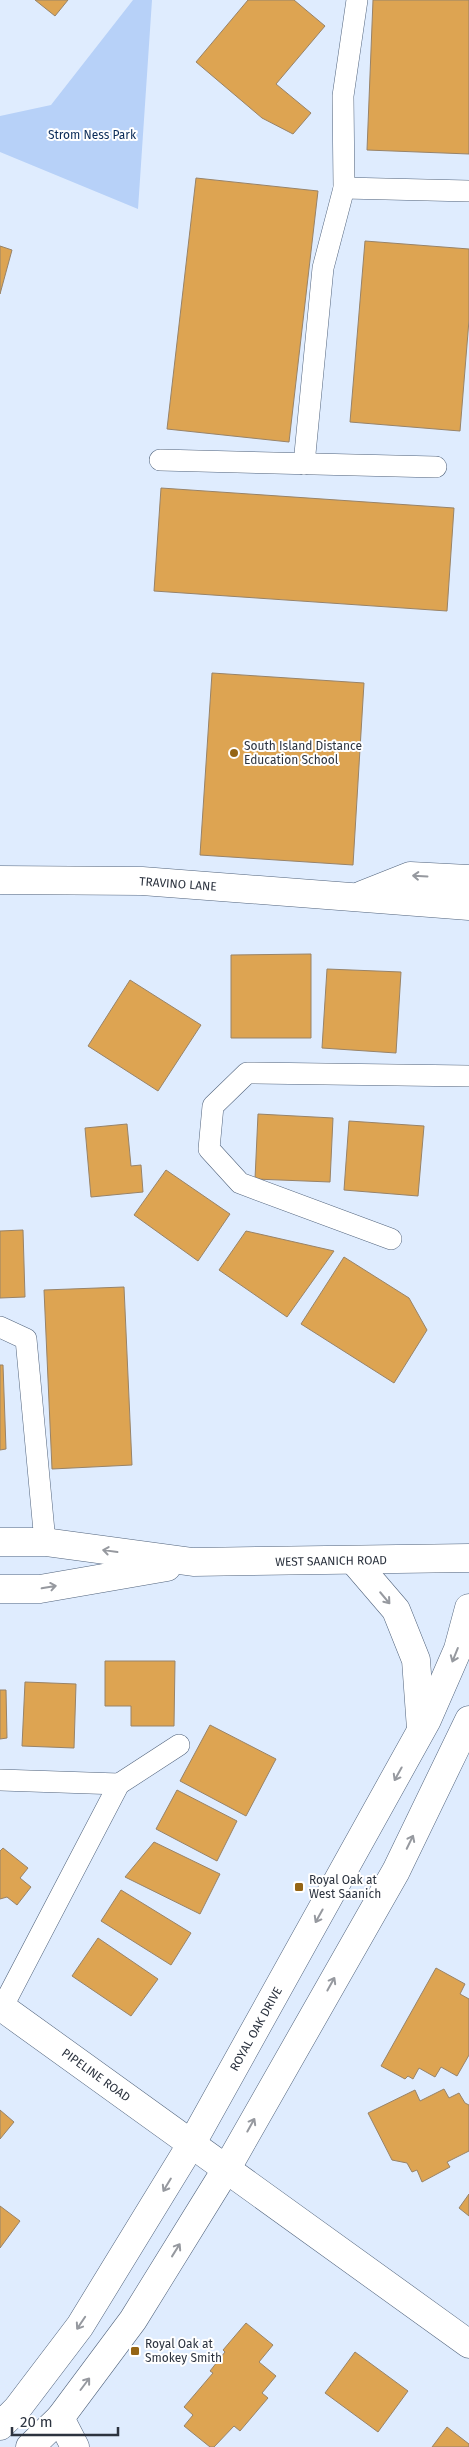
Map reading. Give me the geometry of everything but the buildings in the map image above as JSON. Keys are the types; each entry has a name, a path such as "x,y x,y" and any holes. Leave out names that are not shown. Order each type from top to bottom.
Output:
{"main road":[{"name":"TRAVINO LANE","path":"356,897 410,876 469,879"},
{"name":"TRAVINO LANE","path":"0,880 142,881 469,906"},
{"name":"WEST SAANICH ROAD","path":"0,1542 45,1542 193,1562 469,1558"},
{"path":"354,1560 396,1610 416,1660 422,1731"},
{"name":"WEST SAANICH ROAD","path":"0,1589 40,1589 193,1562"},
{"name":"ROYAL OAK DRIVE","path":"0,2426 17,2409 80,2326 192,2143 422,1731 458,1649 469,1608"},
{"path":"30,2447 60,2418 133,2320 227,2168 396,1871 469,1720"},
{"name":"PIPELINE ROAD","path":"1,2007 469,2344"},
{"path":"60,2418 75,2447"}],"lane":[{"path":"304,464 323,268 344,188 343,96 357,0"},
{"path":"344,188 469,191"},
{"path":"160,460 436,467"},
{"path":"391,1239 240,1183 209,1149 213,1106 247,1073 469,1076"},
{"path":"0,1327 26,1339 45,1542"},
{"path":"1,2007 119,1784 179,1745"},
{"path":"0,1780 119,1784"}],"green space":[{"name":"Strom Ness Park","path":"133,0 152,0 138,209 0,152 0,116 51,105"}],"place":[{"name":"South Island Distance Education School","path":"234,753"},
{"name":"Royal Oak at West Saanich","path":"299,1887"},
{"name":"Royal Oak at Smokey Smith","path":"135,2351"}]}
